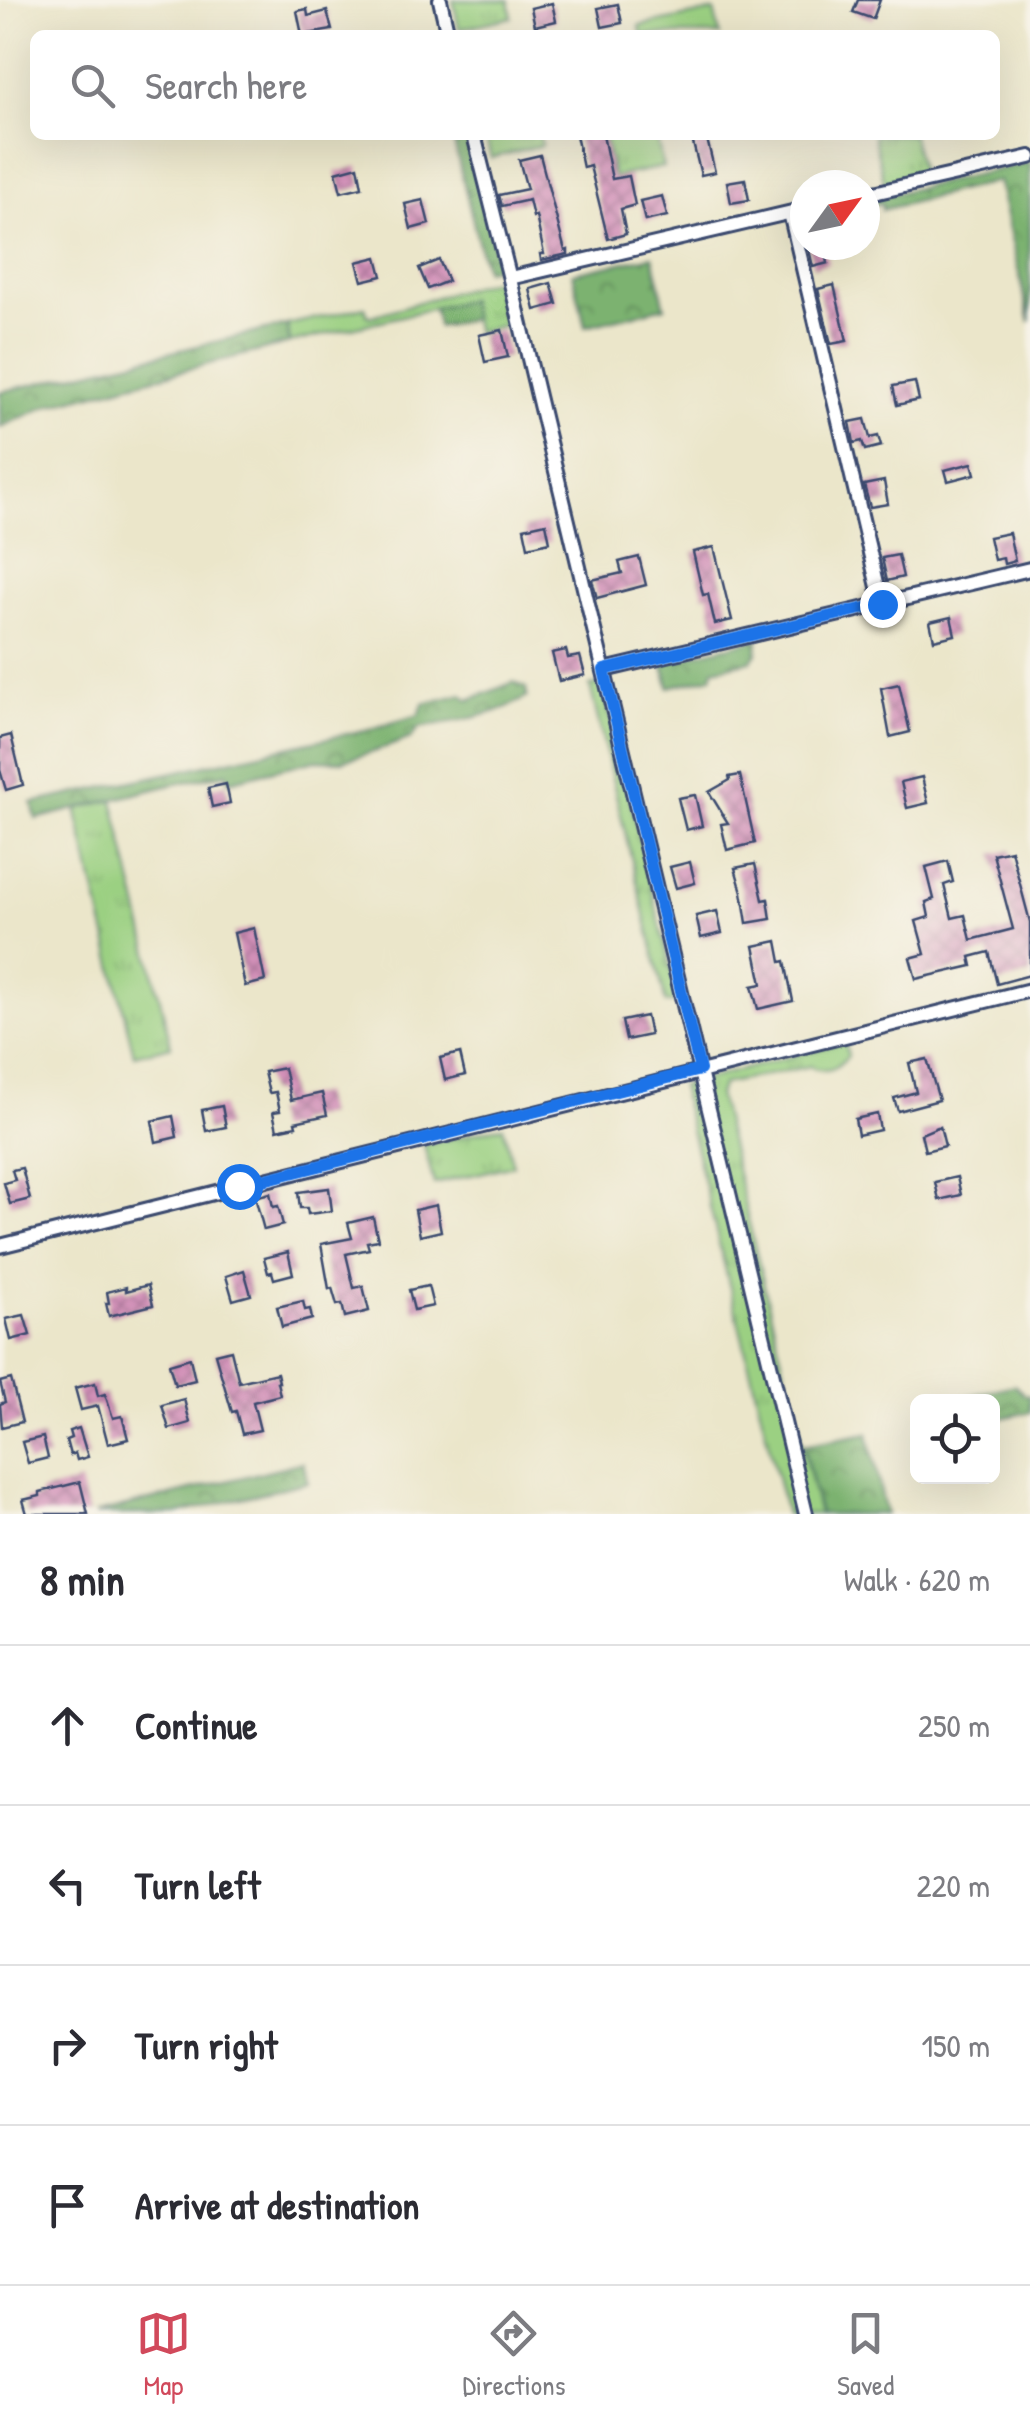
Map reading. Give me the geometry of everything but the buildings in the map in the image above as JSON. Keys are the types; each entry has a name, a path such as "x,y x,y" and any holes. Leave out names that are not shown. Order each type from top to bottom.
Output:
{"lane":[{"path":"440,0 447,30"},
{"path":"475,140 806,1514"},
{"path":"880,192 1030,157"},
{"path":"510,278 790,213"},
{"path":"801,260 882,604"},
{"path":"604,670 1030,569"},
{"path":"0,1246 1030,990"}],"green space":[{"path":"453,0 509,0 512,17 459,29"},
{"path":"714,11 719,30 640,30 639,26"},
{"path":"453,140 468,140 499,266 485,270"},
{"path":"486,140 540,140 542,145 491,158"},
{"path":"605,140 657,140 663,167 613,177"},
{"path":"874,140 913,140 922,177 885,185"},
{"path":"1030,162 1030,322 998,181 882,210 880,197"},
{"path":"653,256 665,307 585,326 573,273"},
{"path":"494,280 505,325 476,332 468,300 290,343 287,325 365,307 369,317"},
{"path":"469,300 473,319 438,327 433,308"},
{"path":"287,325 290,343 50,405 0,427 0,392"},
{"path":"758,639 757,653 751,661 714,669 712,677 669,687 663,662"},
{"path":"514,682 526,688 527,697 514,704 419,728 411,738 342,761 316,760 229,781 227,773 36,819 32,803 374,728 419,715 423,704 462,694 469,700"},
{"path":"603,684 678,1000 666,1003 590,686"},
{"path":"113,800 171,1046 134,1055 76,809"},
{"path":"845,1042 848,1056 831,1069 811,1066 723,1084 718,1094 819,1514 786,1514 680,1086"},
{"path":"503,1126 513,1165 434,1184 424,1145"},
{"path":"1014,1385 1030,1396 1030,1412 1000,1418 1000,1394 976,1394"},
{"path":"868,1433 886,1514 819,1514 803,1445"},
{"path":"303,1462 308,1482 176,1514 94,1514"}],"route":[{"path":"239,1186 700,1070 604,670 882,604"}]}
